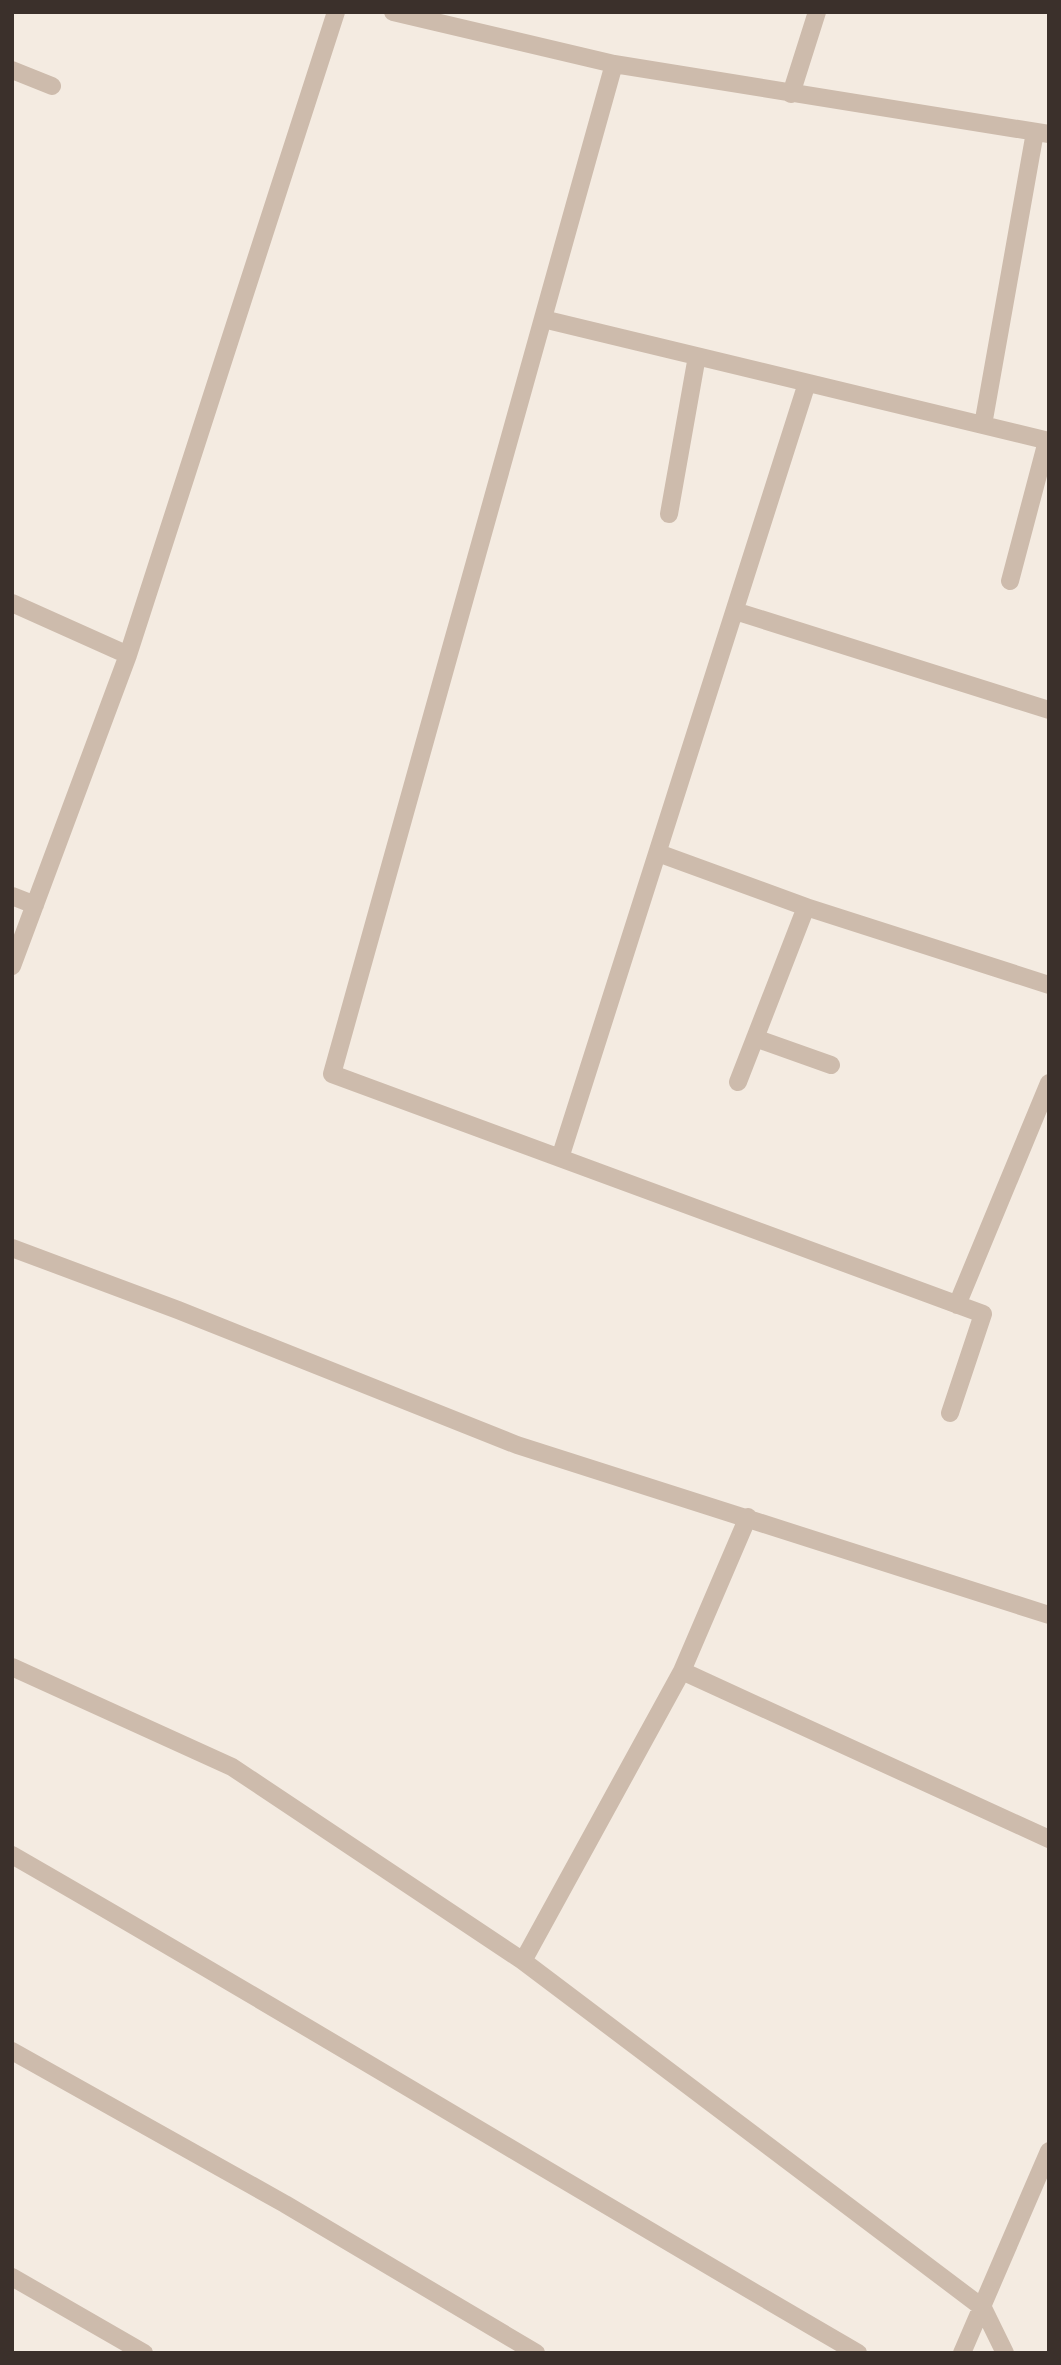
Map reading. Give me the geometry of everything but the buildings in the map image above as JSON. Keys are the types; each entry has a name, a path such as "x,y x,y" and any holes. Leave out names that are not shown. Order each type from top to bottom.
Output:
{"street":[{"path":"12,966 128,655 336,12"},
{"path":"393,12 416,15 614,64 1042,133 983,425"},
{"path":"790,94 817,12"},
{"path":"614,64 332,1074 983,1314 950,1413"},
{"path":"12,70 52,86"},
{"path":"542,319 1048,441 1010,581"},
{"path":"669,514 697,356"},
{"path":"560,1158 807,383"},
{"path":"12,603 128,655"},
{"path":"735,611 1049,710"},
{"path":"658,853 806,907 1049,985"},
{"path":"12,896 35,905"},
{"path":"738,1082 806,907"},
{"path":"755,1038 831,1065"},
{"path":"957,1305 1049,1083"},
{"path":"12,1248 191,1315 517,1445 1049,1615"},
{"path":"523,1961 682,1671 748,1517"},
{"path":"12,1667 232,1768 523,1961 983,2308 1005,2353"},
{"path":"682,1671 1049,1839"},
{"path":"12,1855 270,2003 645,2230 858,2353"},
{"path":"12,2051 285,2204 536,2353"},
{"path":"962,2353 1049,2151"},
{"path":"12,2277 144,2353"}]}
